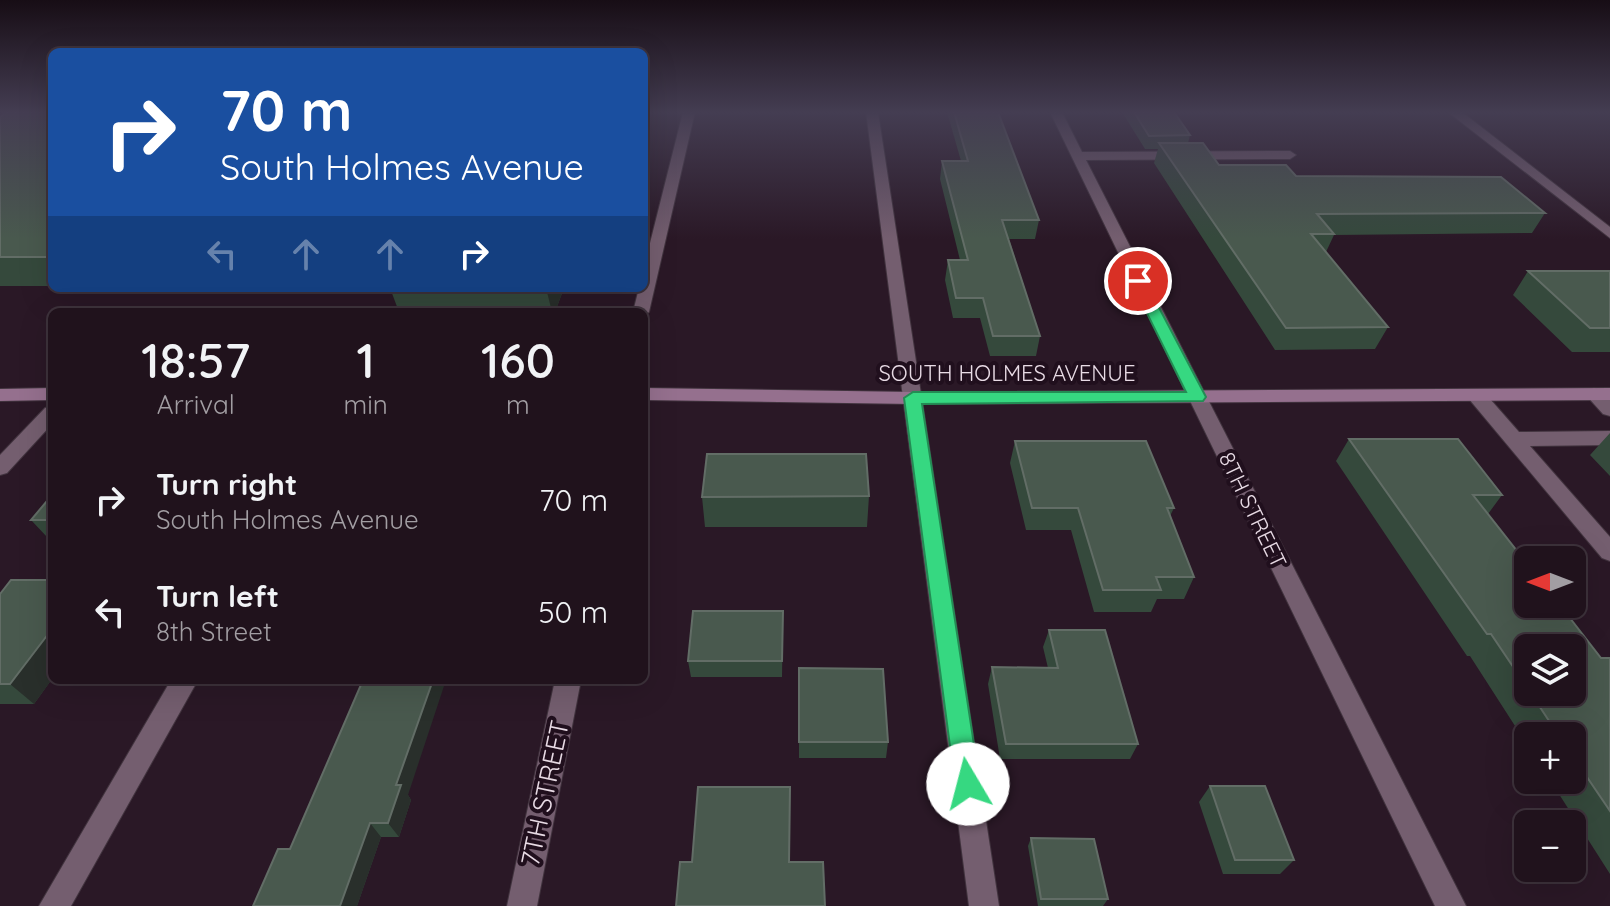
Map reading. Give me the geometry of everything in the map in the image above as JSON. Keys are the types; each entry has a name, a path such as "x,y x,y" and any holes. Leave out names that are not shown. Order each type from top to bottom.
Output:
{"main road":[{"path":"0,395 48,394"},
{"name":"SOUTH HOLMES AVENUE","path":"648,394 913,398 1602,394"}],"street":[{"path":"648,283 679,154"},
{"path":"878,154 984,906"},
{"path":"1508,154 1610,234"},
{"path":"1077,156 1290,155"},
{"name":"8TH STREET","path":"1077,156 1451,906"},
{"path":"1602,394 1610,410"},
{"path":"1476,395 1610,552"},
{"path":"0,468 48,416"},
{"path":"1513,439 1610,438"},
{"path":"54,906 183,684"},
{"name":"7TH STREET","path":"522,906 567,684"}],"building":[{"path":"0,154 48,154 48,257 0,257"},
{"path":"966,154 1014,154 1039,220 1002,220 1040,336 993,336 983,298 956,298 948,260 968,260 942,161 968,161"},
{"path":"1167,154 1211,154 1219,165 1286,165 1296,176 1501,177 1545,213 1317,214 1334,234 1311,234 1388,327 1286,328"},
{"path":"1528,271 1610,271 1610,328 1590,328"},
{"path":"1349,439 1458,439 1502,495 1473,495 1514,547 1514,618 1570,618 1582,634 1514,634 1514,668 1491,634 1487,634"},
{"path":"1015,441 1146,441 1174,508 1167,508 1194,577 1156,577 1161,590 1103,590 1078,508 1032,508"},
{"path":"707,454 866,454 869,496 702,497"},
{"path":"48,500 48,520 31,520"},
{"path":"11,580 48,580 48,634 10,684 0,684 0,594"},
{"path":"693,611 783,611 782,661 688,661"},
{"path":"1049,630 1105,630 1138,744 1006,744 992,667 1058,668"},
{"path":"1586,639 1601,658 1610,658 1610,811 1586,776 1586,722 1550,722 1539,706 1586,706"},
{"path":"799,668 883,669 888,742 799,742"},
{"path":"361,684 432,684 396,785 401,785 388,823 370,823 340,906 253,906 278,849 290,849"},
{"path":"1210,786 1265,786 1294,860 1235,860"},
{"path":"698,787 790,787 789,862 823,862 825,906 676,906 680,862 692,862"},
{"path":"1031,838 1094,839 1108,899 1041,899"}],"route":[{"path":"968,784 913,398 1197,397 1138,281"}]}
